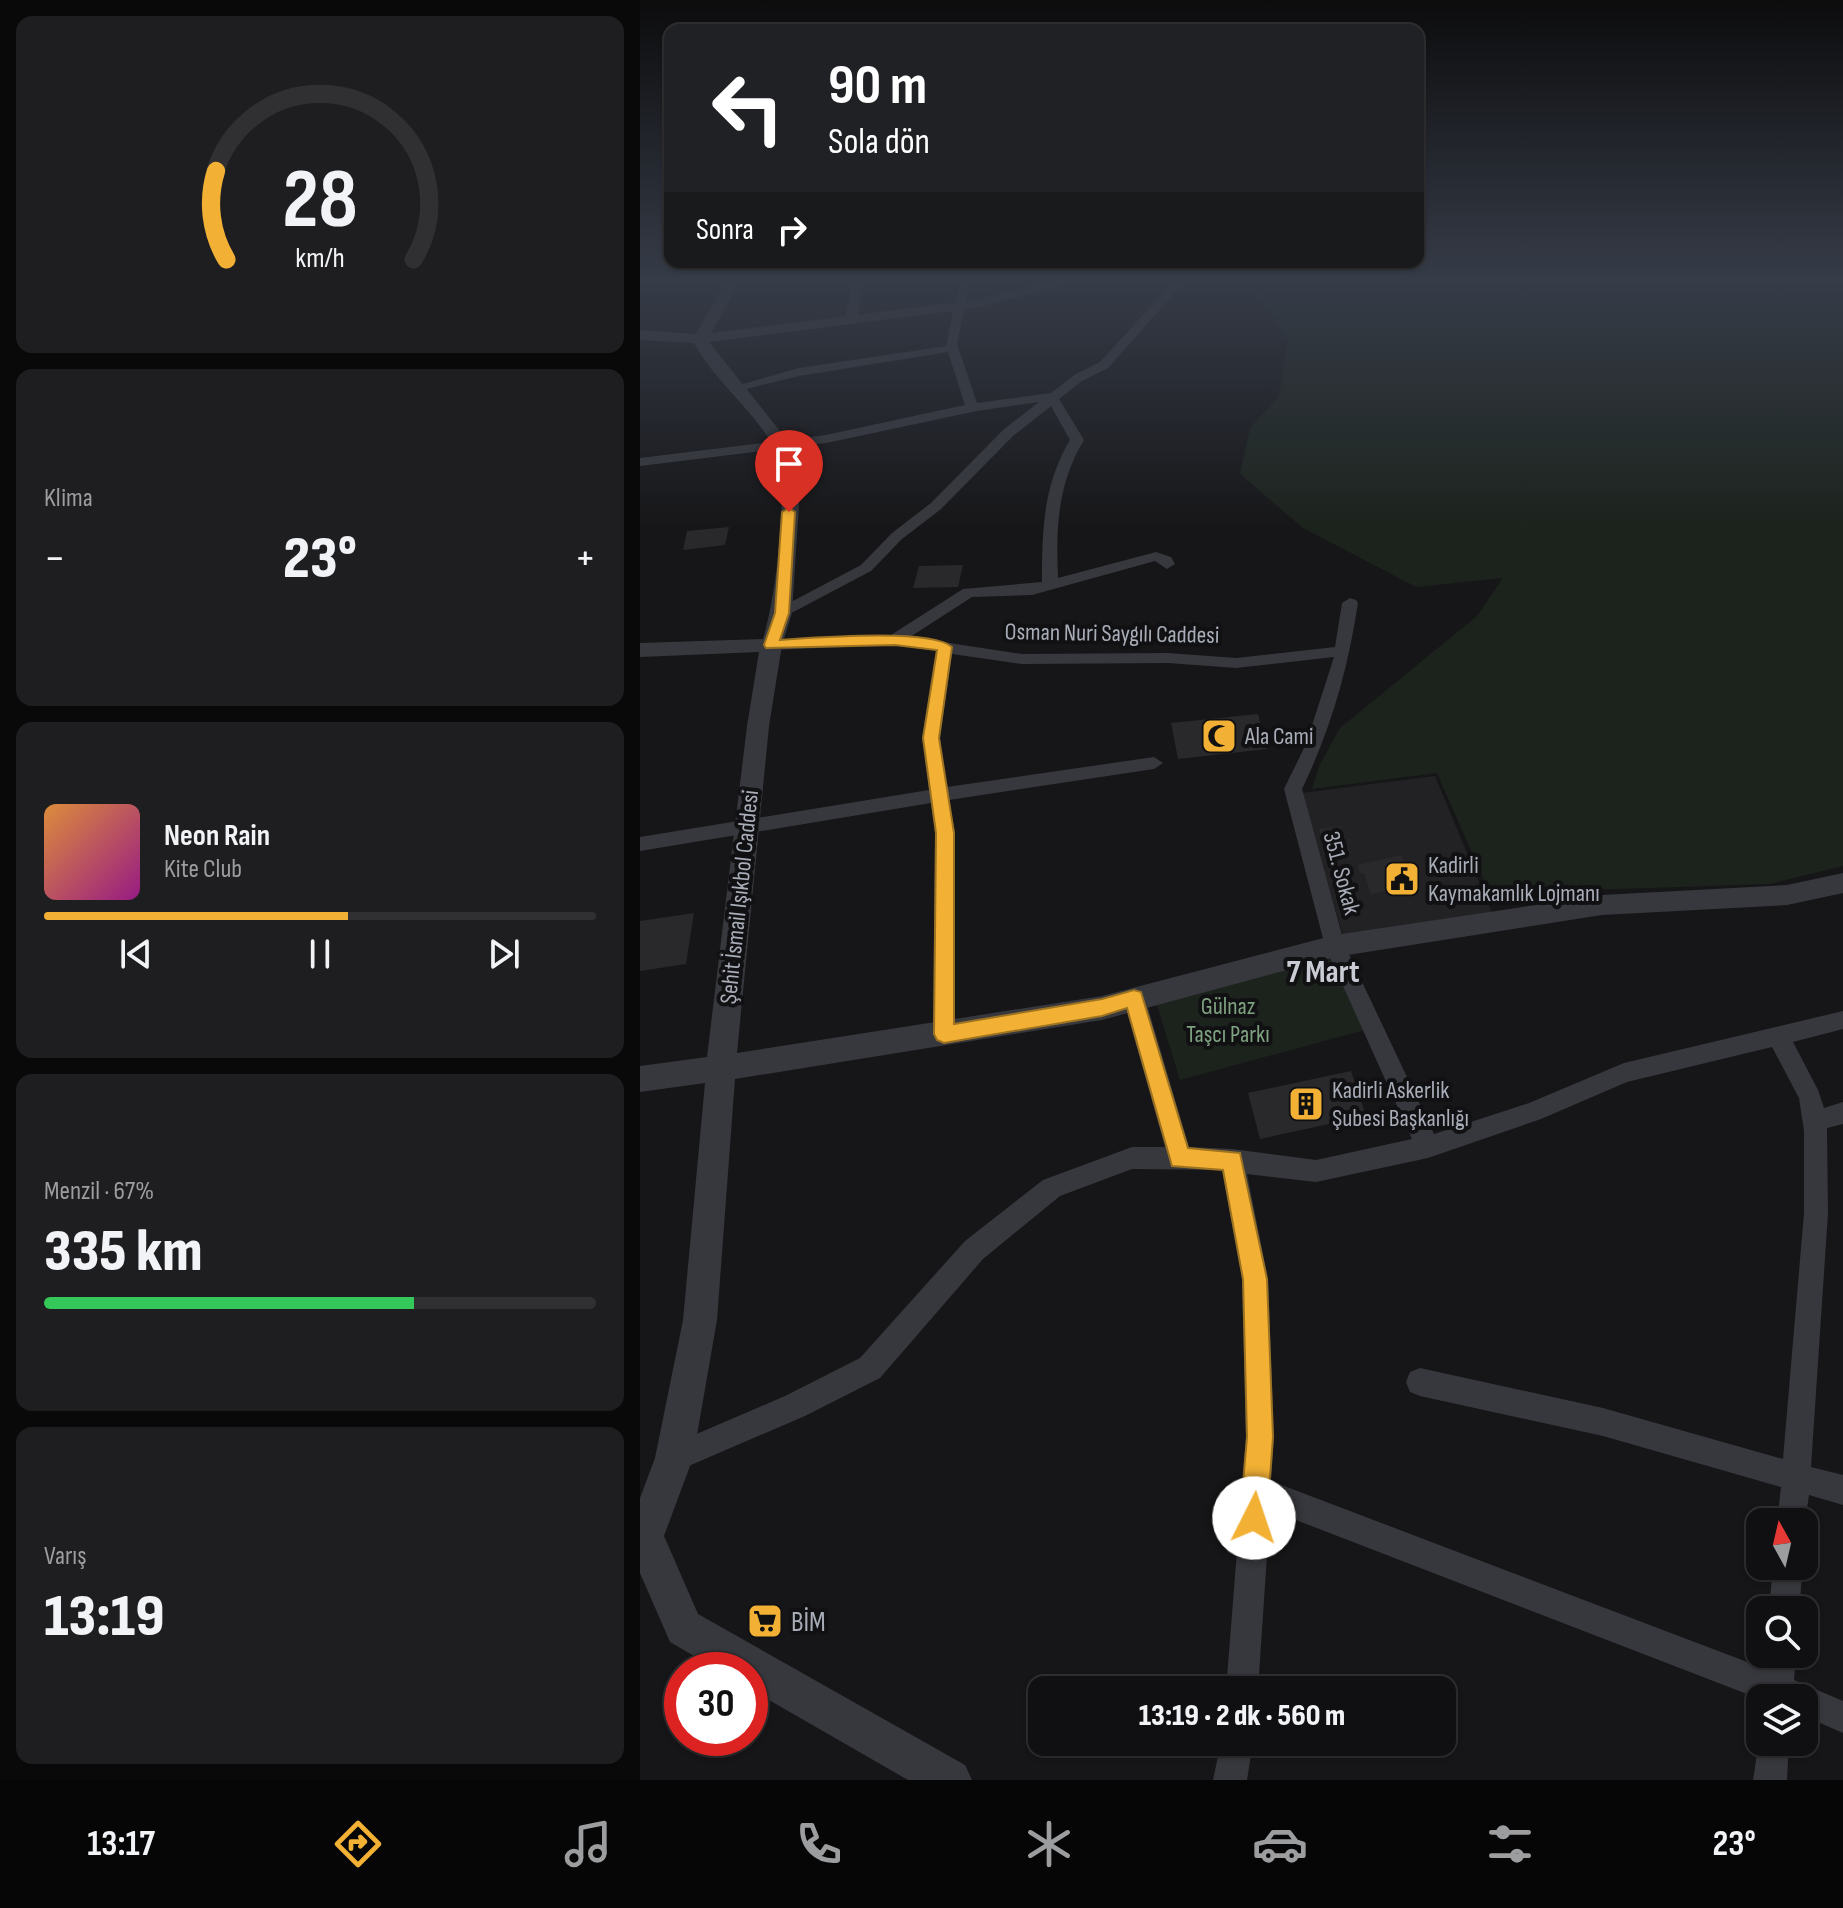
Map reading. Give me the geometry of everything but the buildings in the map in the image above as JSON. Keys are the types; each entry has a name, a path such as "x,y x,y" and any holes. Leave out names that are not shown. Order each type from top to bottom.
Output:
{"street":[{"name":"Şehit İsmail Işıkbol Caddesi","path":"642,1540 674,1458 700,1320 713,1192 721,1066 747,825 771,645 782,613 792,481 789,460 782,445 718,362"},
{"path":"738,387 799,372 863,362"},
{"path":"957,362 972,408"},
{"path":"782,613 866,568 897,536 936,506 1008,433 1078,378 1107,362"},
{"path":"640,462 881,430 972,408 1052,397"},
{"path":"1050,583 1050,509 1067,453 1077,440 1052,397"},
{"path":"895,640 968,592 1032,590 1156,556 1166,560 1167,564"},
{"name":"351. Sokak","path":"1350,603 1343,651 1315,744 1293,789 1335,946 1428,1147"},
{"name":"Osman Nuri Saygılı Caddesi","path":"640,650 895,640 1022,659 1168,658 1236,663 1343,651"},
{"path":"944,1034 945,833 931,738 945,647"},
{"path":"640,844 939,794 1154,763"},
{"path":"640,1079 836,1052 1102,1008 1335,946 1602,905 1787,895 1843,883"},
{"path":"1134,998 1180,1158"},
{"path":"674,1458 795,1406 870,1368 974,1250 1052,1188 1132,1158 1232,1160 1316,1171 1428,1147 1533,1112 1624,1073 1779,1038 1843,1020"},
{"path":"1779,1038 1810,1097 1814,1121 1816,1213 1793,1508"},
{"path":"1814,1121 1843,1113"},
{"path":"1232,1160 1255,1279 1260,1437 1243,1676"},
{"path":"1420,1382 1603,1422 1843,1490"},
{"path":"1256,1490 1759,1684"},
{"path":"642,1540 684,1628 950,1780"},
{"path":"1818,1707 1843,1717"},
{"path":"1230,1780 1234,1756"},
{"path":"1770,1780 1772,1756"}],"shaded area":[{"name":"Kadirli Kaymakamlık Lojmanı","path":"1435,776 1492,913 1343,935 1301,793"}],"green space":[{"path":"1284,362 1843,362 1843,866 1769,884 1587,890 1539,894 1495,905 1437,773 1312,789 1319,766 1340,728 1477,616 1503,578 1416,587 1303,528 1240,474 1250,428 1279,396"},
{"name":"Gülnaz Taşcı Parkı","path":"1335,946 1372,1028 1180,1080 1153,992"}],"place":[{"name":"Ala Cami","path":"1219,736"},
{"name":"Kadirli Kaymakamlık Lojmanı","path":"1402,879"},
{"name":"Kadirli Askerlik Şubesi Başkanlığı","path":"1306,1104"},
{"name":"BİM","path":"765,1621"}],"district":[{"name":"7 Mart","path":"1323,971"}],"route":[{"path":"789,512 782,613 771,645 895,640 945,647 931,738 945,833 944,1034 1102,1008 1134,998 1180,1158 1232,1160 1255,1279 1260,1437 1254,1518"}]}
